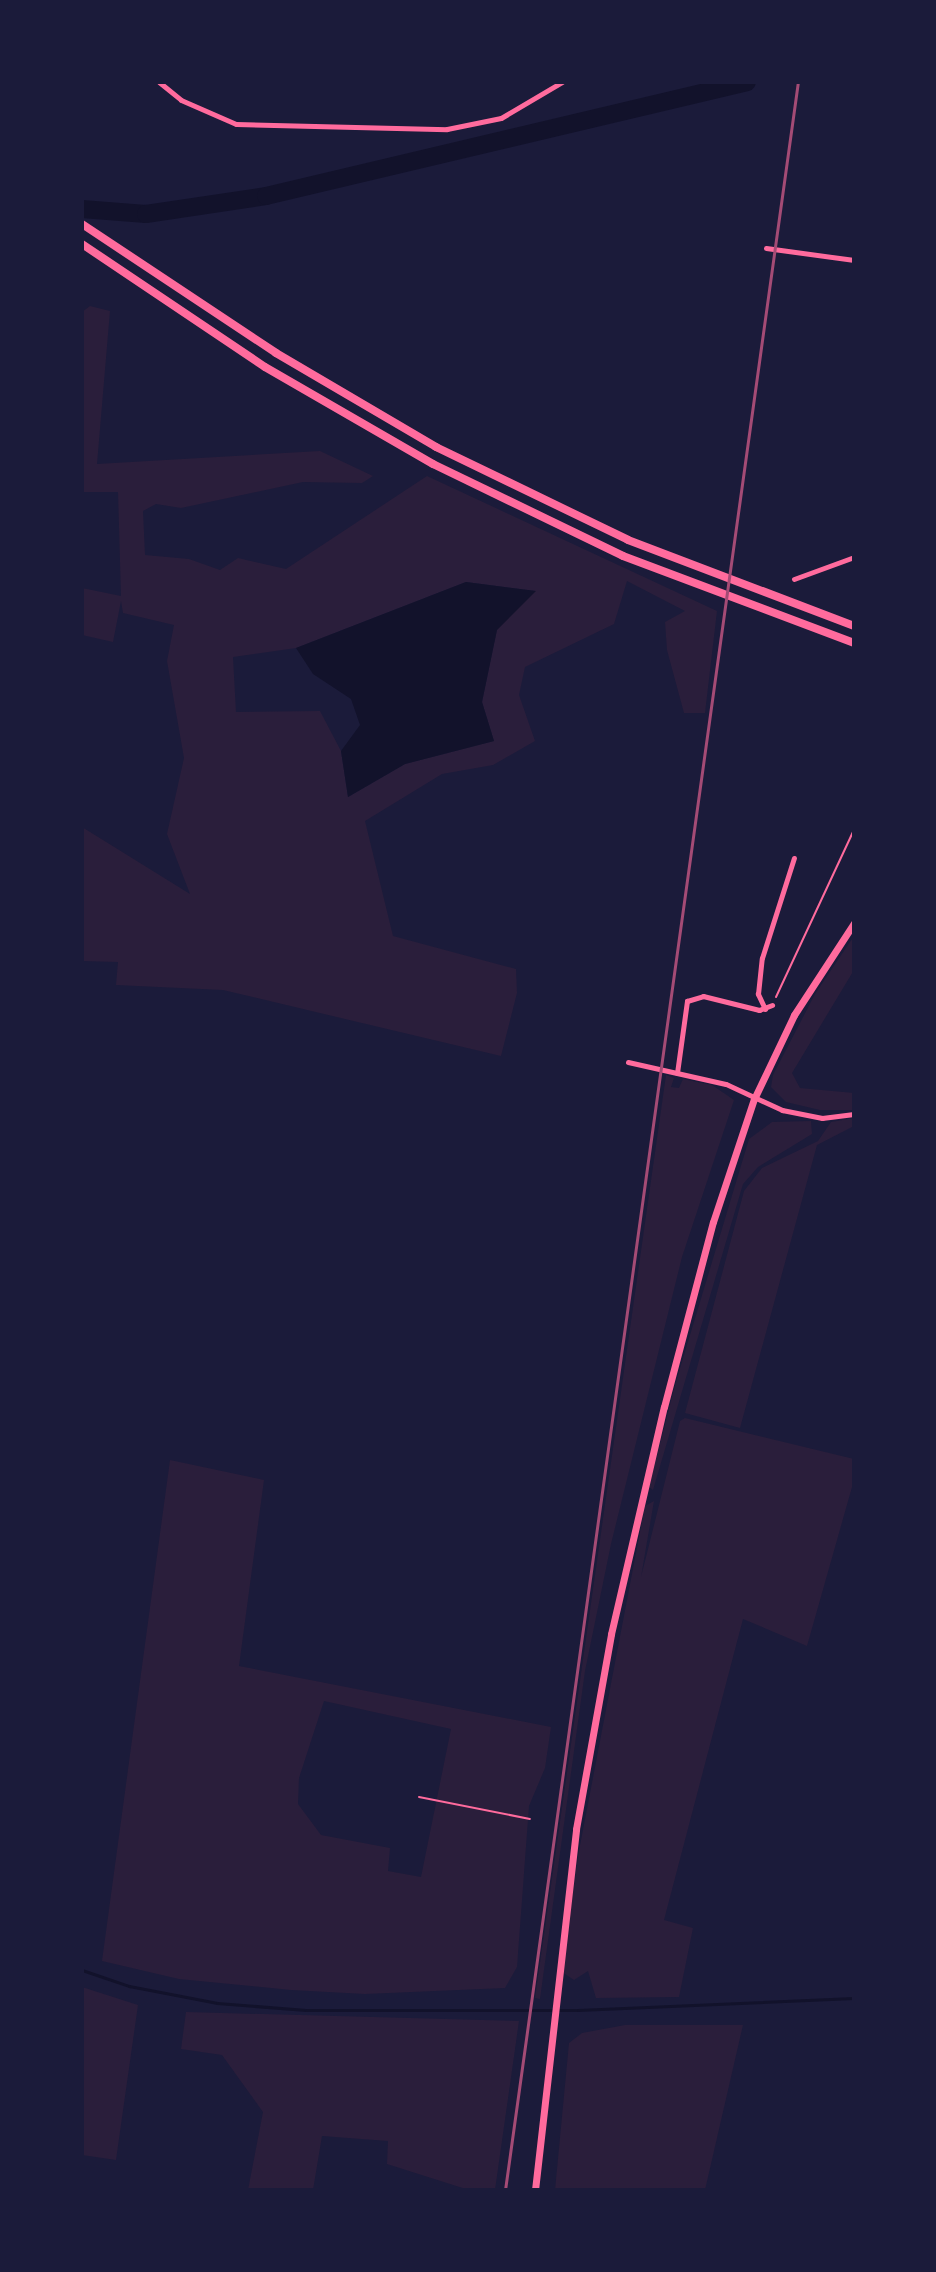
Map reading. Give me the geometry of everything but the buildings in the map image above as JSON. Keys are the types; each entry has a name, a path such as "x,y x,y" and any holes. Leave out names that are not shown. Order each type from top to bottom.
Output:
{"highway":[{"path":"82,224 207,309 436,447 564,511 707,572 854,626"},
{"path":"82,244 176,309 433,464 530,514 704,590 854,643"}],"main road":[{"path":"535,2190 553,1998 594,1721 642,1494 713,1222 754,1099 794,1015 854,923"}],"street":[{"path":"159,82 181,100 236,124 447,129 501,118 562,82"},
{"path":"766,248 854,260"},
{"path":"794,579 854,557"},
{"path":"765,1009 758,994 762,958 794,858"},
{"path":"677,1073 687,1001 703,996 765,1009 772,1005"},
{"path":"628,1062 733,1087 754,1099 822,1118 854,1114"}],"lane":[{"path":"419,1797 530,1819"}],"path":[{"path":"772,1005 854,830"}],"shaded area":[{"path":"90,306 110,311 97,464 320,451 373,476 362,483 303,482 181,508 156,504 143,511 145,555 189,559 220,570 238,558 286,569 427,476 717,611 705,713 684,713 667,650 665,622 685,611 627,581 614,624 525,667 519,695 535,741 493,765 442,774 365,821 393,936 516,969 517,993 501,1056 223,990 116,985 118,962 82,961 82,827 190,894 167,834 184,758 167,661 174,625 123,613 121,601 113,642 82,635 82,588 121,596 118,492 82,492 82,312","holes":["466,582 535,591 497,629 482,702 494,741 405,764 348,797 341,751 320,711 236,712 233,657 296,648"]},
{"path":"466,582 536,591 497,630 482,702 494,741 405,764 348,797 341,751 360,725 351,699 313,674 296,648"},
{"path":"854,936 854,970 792,1073 800,1088 854,1093 854,1110 820,1110 786,1102 771,1087 773,1075 815,994"},
{"path":"666,1075 674,1078 671,1087 679,1088 683,1079 712,1085 734,1100 682,1257 611,1544 585,1671 540,1999 535,1998"},
{"path":"854,1118 854,1126 817,1145 740,1428 685,1413 744,1191 762,1168 818,1141 831,1122"},
{"path":"811,1121 812,1134 758,1167 743,1184 653,1490 649,1487 675,1385 749,1139 772,1122"},
{"path":"685,1418 854,1459 854,1480 807,1646 743,1619 664,1920 693,1928 679,1997 596,1998 588,1971 574,1980 562,1972 578,1856 645,1506 654,1501 641,1577 680,1421"},
{"path":"170,1460 264,1480 239,1666 551,1727 545,1768 529,1806 517,1967 505,1988 365,1994 179,1979 102,1961","holes":["324,1701 451,1729 421,1877 388,1871 390,1848 321,1835 298,1804 299,1778"]},
{"path":"82,1987 138,2005 116,2160 82,2155"},
{"path":"186,2012 519,2021 495,2190 469,2190 387,2164 388,2141 322,2136 313,2190 248,2190 263,2112 222,2055 181,2049"},
{"path":"625,2025 743,2025 705,2190 555,2190 569,2043 582,2033"}],"waterway":[{"path":"82,209 146,214 266,196 747,82"},
{"path":"82,1970 129,1986 217,2003 306,2010 578,2010 854,1998"}],"railway":[{"path":"505,2190 798,82"}]}
